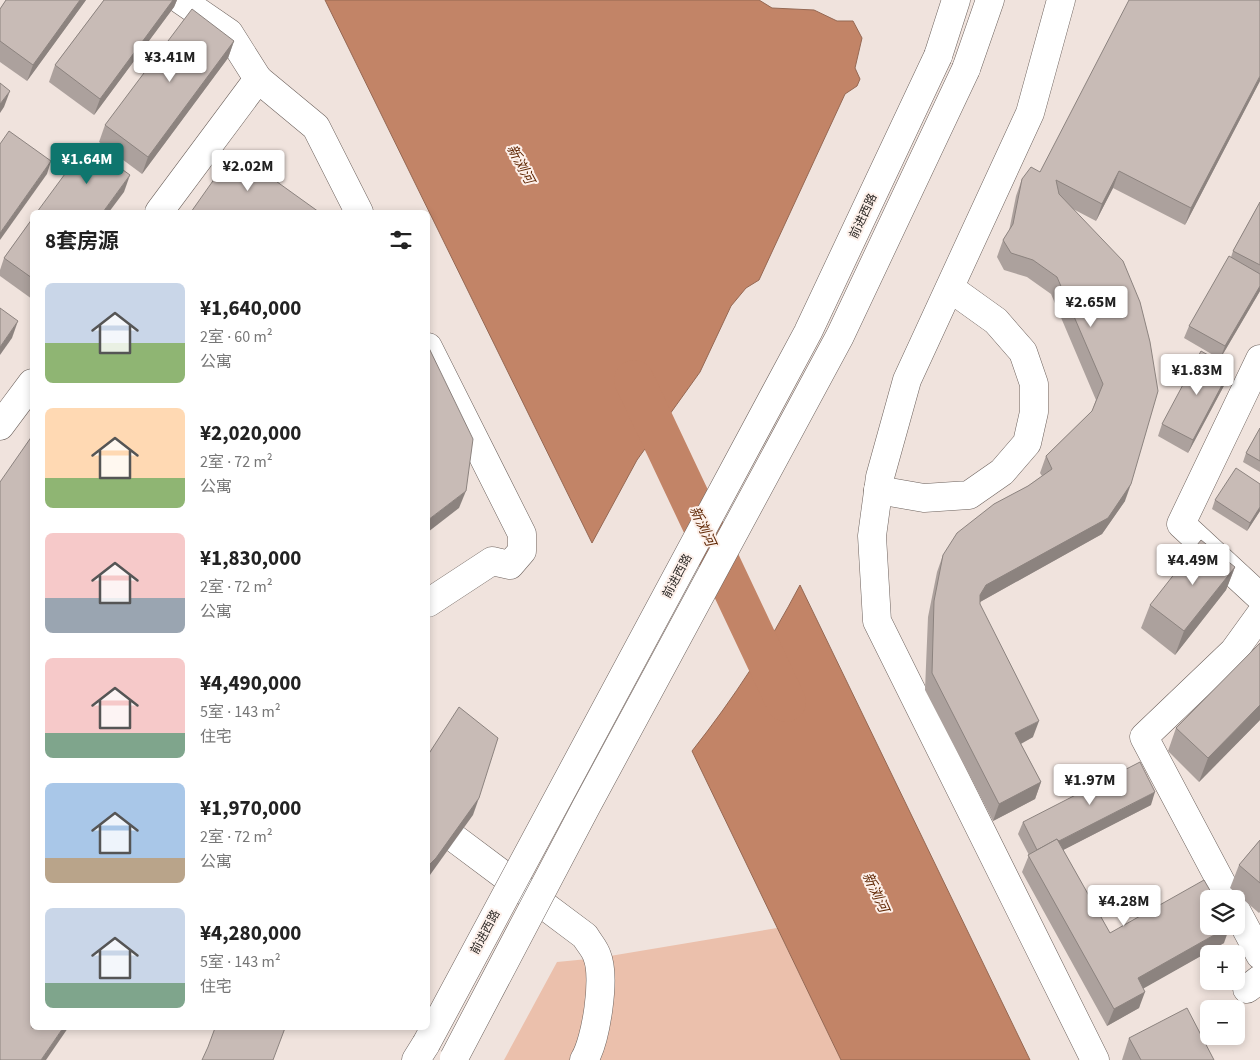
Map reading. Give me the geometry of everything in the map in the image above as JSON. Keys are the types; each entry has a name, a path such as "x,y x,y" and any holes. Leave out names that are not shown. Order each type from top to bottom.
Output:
{"street":[{"path":"181,0 229,33 258,79 316,127 358,210"},
{"name":"前进西路","path":"421,1052 808,332 938,56 956,0"},
{"path":"454,1059 586,807 840,336 966,69 990,0"},
{"path":"1061,0 1030,113 907,380 878,490 872,536 877,621 1095,1060"},
{"path":"160,210 258,79"},
{"path":"878,490 924,498 969,495 1002,472 1027,443 1034,412 1034,384 1023,352 996,321 950,288"},
{"path":"430,351 522,534 522,551 510,565 492,561 430,602"},
{"path":"1260,359 1181,524 1260,596"},
{"path":"0,426 30,386"},
{"path":"1225,890 1144,737 1234,651 1260,615"},
{"path":"430,813 438,826 585,936 598,958 600,1001 591,1049 584,1060"},
{"path":"1245,927 1260,955"}],"shaded area":[{"path":"777,928 841,1060 504,1060 557,962 598,958"}],"water":[{"path":"325,0 759,0 772,8 814,10 837,21 853,21 862,38 855,68 860,79 857,86 845,94 759,280 746,288 731,306 700,372 637,460 592,543 430,214 430,210 428,210"},
{"path":"800,585 1030,1060 841,1060 692,751 750,670"}],"building":[{"path":"6,0 80,0 33,65 0,41 0,9"},
{"path":"104,0 173,0 100,99 55,65"},
{"path":"1129,0 1260,0 1260,76 1191,208 1119,171 1102,204 1056,180 1059,194 1123,261 1140,302 1150,342 1158,391 1131,484 1108,518 986,585 980,595 980,604 1039,721 1015,733 1041,782 999,804 932,673 934,601 943,555 957,533 994,504 1028,486 1052,469 1046,456 1092,411 1103,384 1057,277 1033,260 1011,253 1003,240 1013,224 1022,179 1031,167 1040,172"},
{"path":"192,9 234,41 148,157 105,125"},
{"path":"0,83 10,91 0,104"},
{"path":"9,131 51,161 0,233 0,144"},
{"path":"87,144 130,175 104,210 38,210"},
{"path":"234,151 316,210 192,210"},
{"path":"1260,202 1260,265 1233,251"},
{"path":"30,222 30,277 4,258"},
{"path":"1229,256 1260,274 1260,286 1225,346 1189,326"},
{"path":"0,308 18,321 0,347"},
{"path":"430,350 473,439 466,491 430,518"},
{"path":"1201,351 1231,368 1193,440 1162,424"},
{"path":"1260,428 1260,461 1246,453"},
{"path":"30,439 30,1030 62,1030 41,1060 0,1060 0,482"},
{"path":"1236,468 1260,484 1260,507 1250,523 1215,500"},
{"path":"1201,540 1235,567 1184,631 1150,605"},
{"path":"1260,643 1260,705 1208,758 1176,728"},
{"path":"459,707 498,738 479,798 430,864 430,752"},
{"path":"1140,762 1155,792 1059,841 1057,839 1037,850 1023,822"},
{"path":"1057,839 1110,933 1204,880 1210,890 1200,890 1200,935 1214,935 1138,978 1145,992 1114,1009 1028,855"},
{"path":"1260,840 1260,883 1239,865"},
{"path":"1187,1008 1200,1033 1200,1045 1206,1045 1214,1060 1141,1060 1129,1038"},
{"path":"214,1030 284,1030 273,1060 202,1060"}],"waterway":[{"name":"新浏河","path":"634,380 786,702"}]}
